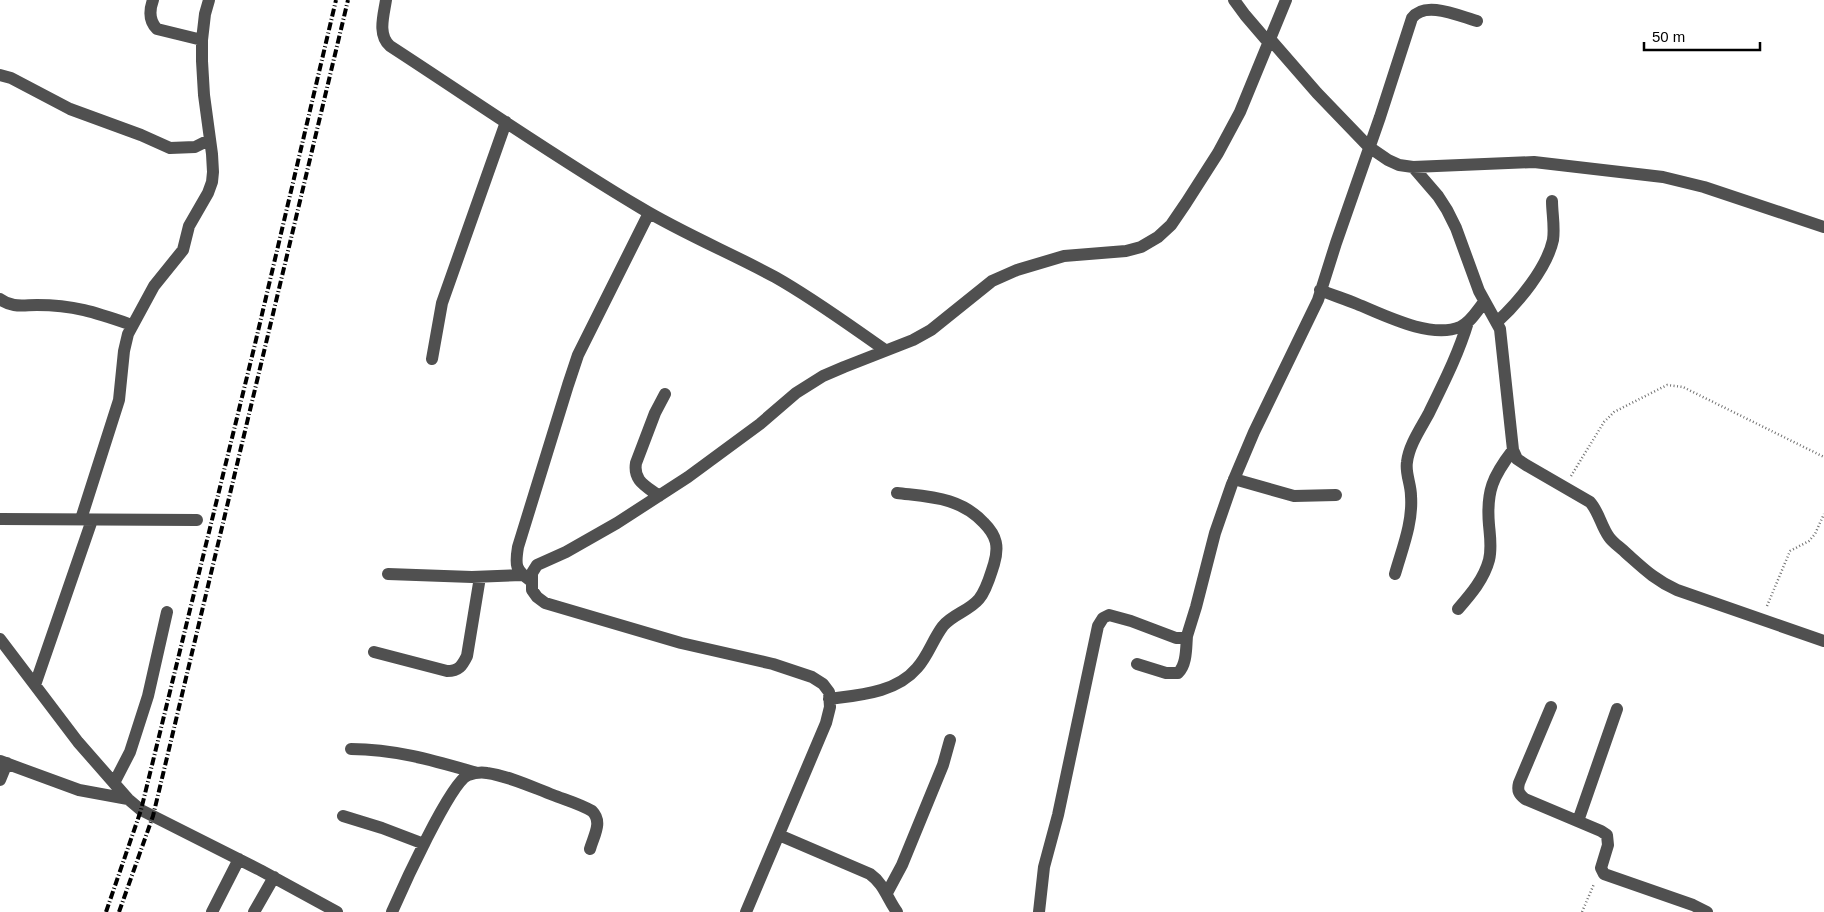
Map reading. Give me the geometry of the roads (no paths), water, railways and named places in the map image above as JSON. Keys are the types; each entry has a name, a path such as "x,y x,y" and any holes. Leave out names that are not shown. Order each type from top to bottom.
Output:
{"street":[{"path":"153,0 150,7 151,18 157,29 202,40"},
{"path":"35,685 86,520 119,400 124,351 128,334 154,286 183,250 189,226 208,193 213,172 204,95 202,40 205,14 209,0"},
{"path":"386,0 382,29 385,42 570,164 672,226 775,277 816,302 886,350"},
{"path":"1234,0 1245,15 1316,93 1369,147 1399,165 1413,167 1534,162 1663,178 1704,187 1824,227"},
{"path":"388,574 527,578 537,565 566,552 617,523 688,477 760,424 796,392 823,376 914,340 931,330 992,281 1017,270 1064,256 1126,251 1141,247 1158,238 1171,225 1218,153 1240,112 1286,0"},
{"path":"1137,664 1166,673 1178,673 1182,670 1187,636 1215,532 1234,478 1254,432 1308,322 1380,117 1412,18 1420,10 1430,9 1477,21"},
{"path":"0,75 11,78 70,109 141,135 170,148 195,147 210,140"},
{"path":"432,359 442,303 506,122"},
{"path":"1413,167 1438,196 1447,210 1456,228 1484,302 1497,322 1502,340 1513,450 1517,459 1590,502 1595,508 1609,537 1652,576 1677,590 1824,641"},
{"path":"1497,322 1522,297 1548,252 1553,239 1552,201"},
{"path":"650,213 578,355 515,562 517,570 527,578 537,597 545,603 681,643 773,664 812,677 823,684 829,692 830,706 826,723 746,912"},
{"path":"1320,290 1394,321 1447,329 1460,327 1468,322 1484,302"},
{"path":"0,299 7,304 15,306 63,305 132,325"},
{"path":"1395,574 1409,527 1411,510 1411,494 1406,470 1407,461 1456,358 1468,322"},
{"path":"659,496 641,482 635,471 636,463 655,413 665,394"},
{"path":"1458,609 1474,590 1489,560 1491,548 1488,522 1490,491 1493,479 1500,466 1513,450"},
{"path":"1234,478 1294,496 1336,495"},
{"path":"829,699 861,695 888,688 904,679 916,669 930,650 943,627 952,618 971,607 980,598 987,584 996,556 997,546 991,530 964,506 940,499 897,493"},
{"path":"0,519 197,520"},
{"path":"374,652 447,671 455,671 461,668 467,656 480,577"},
{"path":"114,783 130,752 137,732 148,696 167,612"},
{"path":"1039,912 1044,867 1058,815 1098,626 1109,615 1176,638 1187,636"},
{"path":"0,639 78,742 128,800 141,810 274,877 337,912"},
{"path":"1551,707 1519,783 1518,792 1525,799 1601,830 1609,838 1601,868 1602,872 1608,876 1693,905 1707,912"},
{"path":"1578,821 1616,709"},
{"path":"887,893 902,865 943,765 950,740"},
{"path":"351,748 386,750 413,755 477,773"},
{"path":"0,780 3,762 79,790 128,800"},
{"path":"392,912 424,844 460,782 466,776 488,773 522,783 592,811 596,816 598,824 590,849"},
{"path":"343,816 424,844"},
{"path":"779,835 870,874 878,880 887,893 896,912"},
{"path":"212,912 239,859"},
{"path":"254,912 274,877"}],"railway":[{"path":"106,912 141,810 255,344 336,0"},
{"path":"119,912 153,816 348,0"}]}
